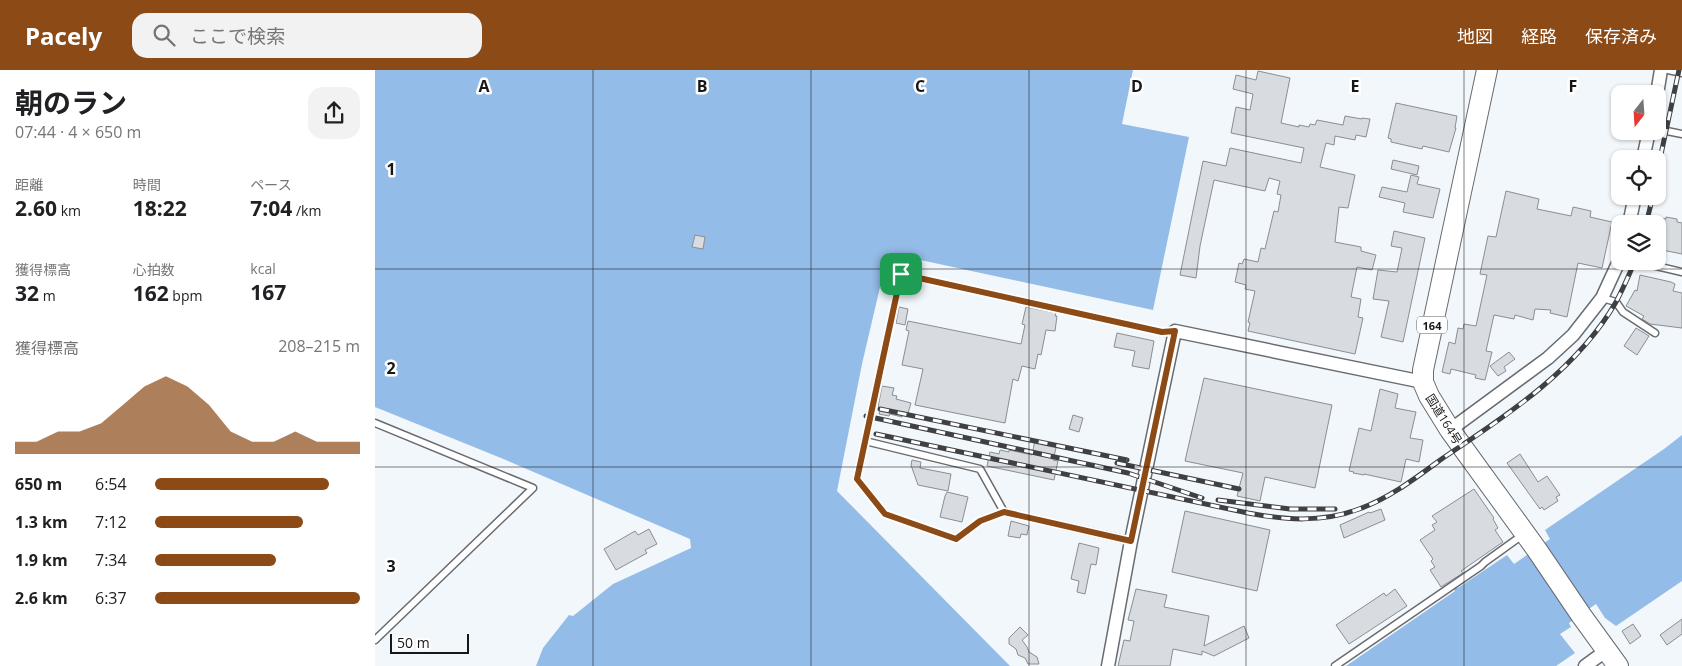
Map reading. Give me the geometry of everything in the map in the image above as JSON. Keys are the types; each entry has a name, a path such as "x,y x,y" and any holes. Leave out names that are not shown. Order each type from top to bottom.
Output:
{"highway":[{"name":"国道164号","path":"1487,70 1423,370 1423,382 1429,396 1450,430 1613,658"}],"street":[{"path":"1658,85 1661,70"},
{"path":"1450,430 1548,358 1573,335 1602,298 1615,270"},
{"path":"1108,666 1131,541 1175,331 1423,382"},
{"path":"1585,666 1613,658"}],"lane":[{"path":"1668,70 1682,73"},
{"path":"1666,131 1682,134"},
{"path":"1666,268 1682,272"},
{"path":"1131,541 1004,512 980,521 956,539 885,514 857,479 901,274 1162,332 1175,331"},
{"path":"1602,298 1616,302 1623,312 1655,333"},
{"path":"375,423 533,488 375,640"},
{"path":"865,441 980,469 1004,512"},
{"path":"1335,666 1525,534"}],"water":[{"path":"375,70 1133,70 1122,124 1189,137 1153,310 888,253 862,364 837,491 1010,666 536,666 543,648 569,615 573,616 613,584 691,548 690,539 501,458 375,407"},
{"path":"1682,435 1682,581 1616,626 1605,618 1596,604 1569,623 1571,627 1560,634 1575,653 1556,666 1346,666 1455,591 1456,587 1458,588 1507,555 1514,564 1550,539 1545,530"}],"building":[{"path":"1258,71 1290,78 1281,123 1309,127 1310,124 1315,125 1317,120 1343,125 1345,116 1370,119 1366,137 1356,135 1355,140 1335,136 1334,145 1326,143 1320,167 1355,175 1348,208 1339,207 1335,242 1361,247 1361,251 1376,255 1372,270 1357,267 1351,297 1361,299 1358,317 1363,318 1355,354 1248,331 1250,323 1248,322 1255,291 1245,289 1246,285 1235,282 1239,263 1242,264 1244,259 1258,262 1261,248 1265,249 1274,211 1278,212 1281,195 1277,194 1280,181 1269,178 1265,191 1214,180 1200,246 1196,278 1180,275 1203,161 1226,166 1230,148 1301,163 1304,148 1231,133 1236,107 1250,110 1253,94 1233,89 1236,75 1256,80"},
{"path":"1396,103 1457,116 1456,128 1449,152 1423,146 1422,149 1391,142 1391,139 1388,138"},
{"path":"1393,160 1419,166 1417,175 1391,169"},
{"path":"1411,175 1419,177 1417,184 1440,189 1433,218 1403,212 1405,203 1379,197 1382,187 1407,192"},
{"path":"1506,191 1539,199 1537,209 1571,216 1573,207 1591,211 1590,217 1611,222 1602,268 1578,263 1567,317 1550,313 1551,310 1535,309 1533,320 1515,315 1514,319 1494,315 1486,351 1492,352 1485,380 1475,378 1476,375 1451,369 1450,374 1442,372 1449,342 1455,344 1458,328 1463,329 1464,324 1476,326 1487,275 1480,274 1488,236 1496,237"},
{"path":"1666,217 1677,219 1677,222 1682,223 1682,254 1666,251"},
{"path":"1394,231 1425,238 1403,342 1381,337 1389,301 1373,299 1378,270 1397,272 1402,248 1391,246"},
{"path":"695,235 705,237 703,249 692,247"},
{"path":"1640,275 1675,284 1673,291 1682,293 1682,328 1650,324 1642,319 1644,316 1626,306 1635,290 1637,291"},
{"path":"899,307 908,309 905,325 896,323"},
{"path":"1026,307 1056,313 1055,331 1046,330 1041,355 1038,354 1035,369 1022,366 1018,381 1013,379 1005,423 915,405 923,369 902,365 909,331 906,330 908,321 1021,344 1025,325 1022,324"},
{"path":"1636,328 1649,336 1637,355 1624,346"},
{"path":"1117,333 1154,341 1149,369 1132,366 1135,351 1114,347"},
{"path":"1509,352 1515,359 1504,367 1506,371 1498,376 1490,366"},
{"path":"1204,378 1332,405 1315,488 1265,477 1260,501 1237,496 1243,473 1185,461"},
{"path":"882,386 894,388 892,395 897,396 896,399 911,403 908,413 903,412 902,417 879,414 881,408 878,407"},
{"path":"1380,389 1398,394 1395,408 1416,412 1410,438 1423,440 1419,462 1406,459 1401,482 1349,471 1359,428 1371,431"},
{"path":"1073,415 1083,418 1079,432 1069,429"},
{"path":"1035,440 1057,444 1053,460 1058,461 1054,480 987,466 990,452 999,454 1000,450 1009,452 1009,450 1032,455"},
{"path":"1520,454 1538,482 1547,476 1560,495 1556,497 1558,501 1544,510 1542,507 1540,509 1507,463"},
{"path":"912,460 921,462 920,468 951,474 948,491 918,485 911,465"},
{"path":"1474,489 1494,518 1498,528 1495,530 1503,542 1461,571 1463,573 1441,587 1430,570 1435,567 1431,561 1433,559 1420,540 1435,530 1432,525 1437,522 1432,516"},
{"path":"947,492 968,497 962,522 940,517"},
{"path":"1381,509 1385,520 1344,538 1340,525 1369,512"},
{"path":"1185,511 1270,530 1257,591 1172,572"},
{"path":"1011,521 1029,526 1027,535 1021,534 1020,538 1008,536"},
{"path":"649,529 657,544 645,550 647,553 616,570 604,549 635,531 638,535"},
{"path":"1079,543 1099,548 1096,565 1091,564 1085,594 1077,592 1079,581 1071,579"},
{"path":"1136,589 1167,595 1164,607 1209,616 1204,646 1244,626 1249,638 1214,656 1202,651 1202,655 1173,649 1170,666 1118,666 1124,640 1130,641 1134,621 1128,620"},
{"path":"1395,589 1407,606 1349,644 1336,625 1384,593 1386,596"},
{"path":"1682,619 1682,634 1667,645 1660,635"},
{"path":"1633,624 1641,636 1630,644 1622,631"},
{"path":"1020,627 1028,635 1022,640 1029,652 1037,657 1039,664 1028,664 1025,658 1018,655 1016,649 1009,644 1009,638"}],"railway":[{"path":"1662,150 1679,70"},
{"path":"1648,215 1651,205"},
{"path":"876,434 1248,513 1290,519 1331,517 1359,509 1382,499 1539,390 1561,370 1600,327 1616,302 1631,270"},
{"path":"880,409 1127,460"},
{"path":"866,416 1128,473 1202,498"},
{"path":"1117,463 1239,489"},
{"path":"1218,500 1290,509 1335,509"}],"route":[{"path":"901,274 1162,332 1175,331 1131,541 1004,512 980,521 956,539 885,514 857,479 901,274"}]}
